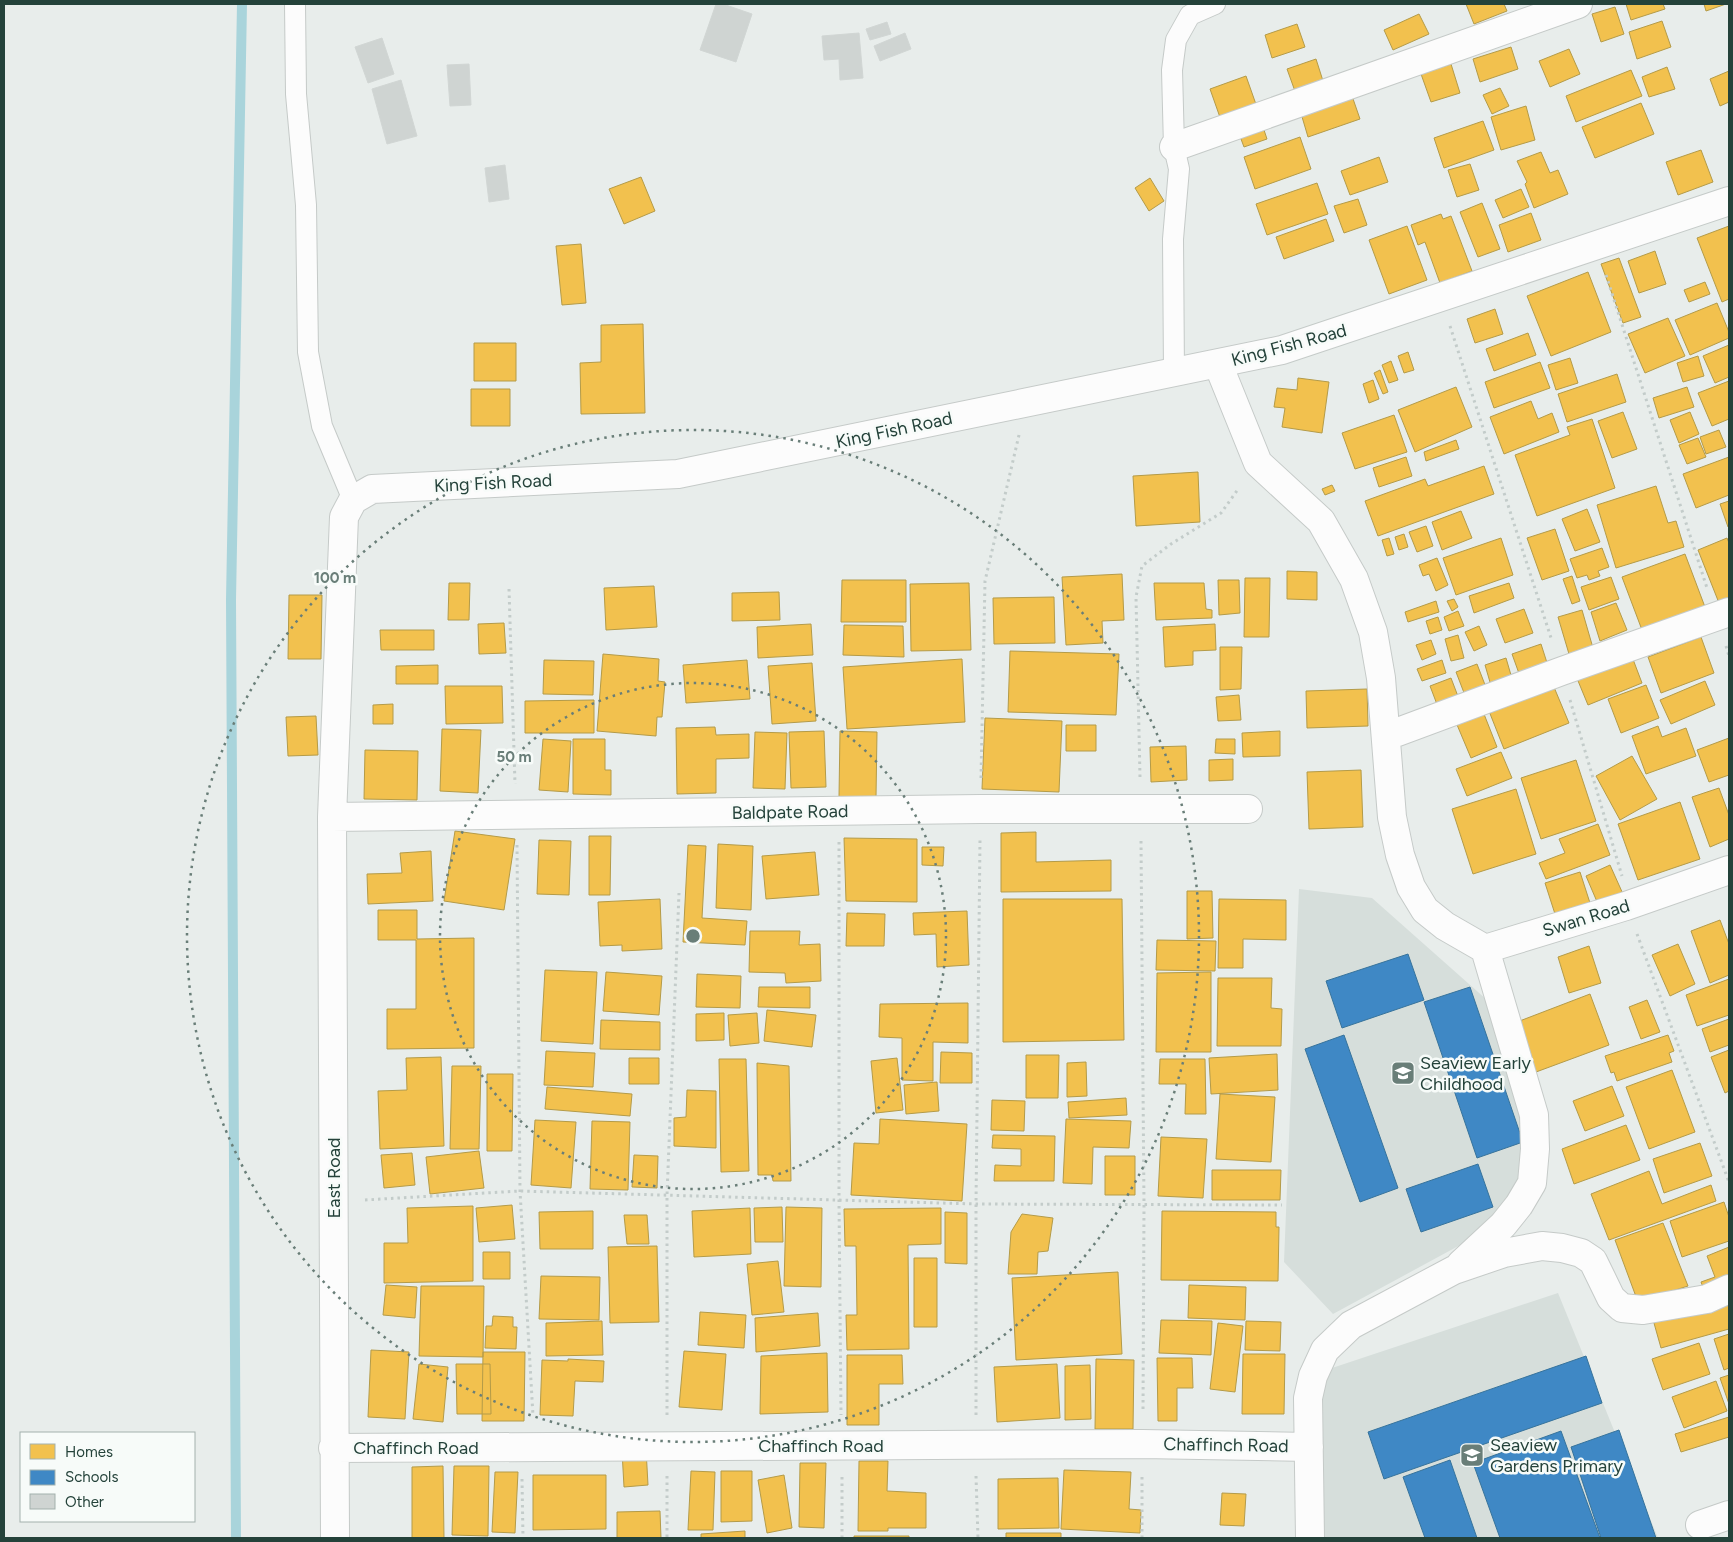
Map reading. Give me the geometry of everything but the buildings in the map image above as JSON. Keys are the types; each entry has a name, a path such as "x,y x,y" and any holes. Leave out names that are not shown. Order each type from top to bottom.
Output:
{"street":[{"path":"1174,147 1578,4"},
{"name":"King Fish Road","path":"353,500 372,489 678,474 1218,364 1282,350 1729,201"},
{"path":"1218,364 1258,463 1321,521 1354,579 1373,632 1381,678 1392,817 1400,855 1411,886 1425,910 1445,926 1485,949 1534,1115 1535,1150 1532,1183 1519,1205 1503,1225 1454,1270"},
{"path":"332,817 344,517 353,500"},
{"path":"1387,736 1722,614"},
{"name":"Baldpate Road","path":"332,817 980,809 1248,810"},
{"name":"East Road","path":"332,817 335,1538"},
{"name":"Swan Road","path":"1485,949 1626,906 1729,870"},
{"path":"1310,1538 1308,1398 1313,1376 1325,1350 1351,1325 1454,1270 1504,1253 1542,1246 1562,1248 1581,1253 1593,1261 1610,1298 1622,1308 1644,1310 1707,1299 1729,1289"},
{"name":"Chaffinch Road","path":"334,1448 1142,1444 1309,1447"},
{"path":"1700,1525 1729,1516"}],"lane":[{"path":"295,4 296,94 306,205 308,352 322,426 353,500"},
{"path":"1174,373 1173,239 1179,169 1174,147 1172,70 1176,40 1190,15 1215,4"}],"path":[{"path":"1596,246 1722,614 1729,656"},
{"path":"1440,298 1562,671 1629,899 1626,906 1729,1182"},
{"path":"978,1538 976,1204 984,581 1026,403"},
{"path":"1142,1538 1144,1205 1141,810 1136,597 1142,566 1171,544 1221,513 1258,463"},
{"path":"509,589 516,815 520,1191 535,1448 522,1476 522,1538"},
{"path":"839,811 839,1200 842,1538"},
{"path":"667,1538 667,1195 679,893"},
{"path":"334,1202 520,1191 976,1204 1282,1205"}],"shaded area":[{"name":"Seaview Early Childhood","path":"1299,889 1372,898 1487,1000 1541,1147 1534,1205 1333,1314 1284,1262"},
{"name":"Seaview Gardens Primary","path":"1558,1293 1658,1538 1323,1538 1317,1373"}],"waterway":[{"path":"236,1538 231,600 242,4"}],"place":[{"name":"Seaview Early Childhood","path":"1403,1073"},
{"name":"Seaview Gardens Primary","path":"1472,1455"}]}
